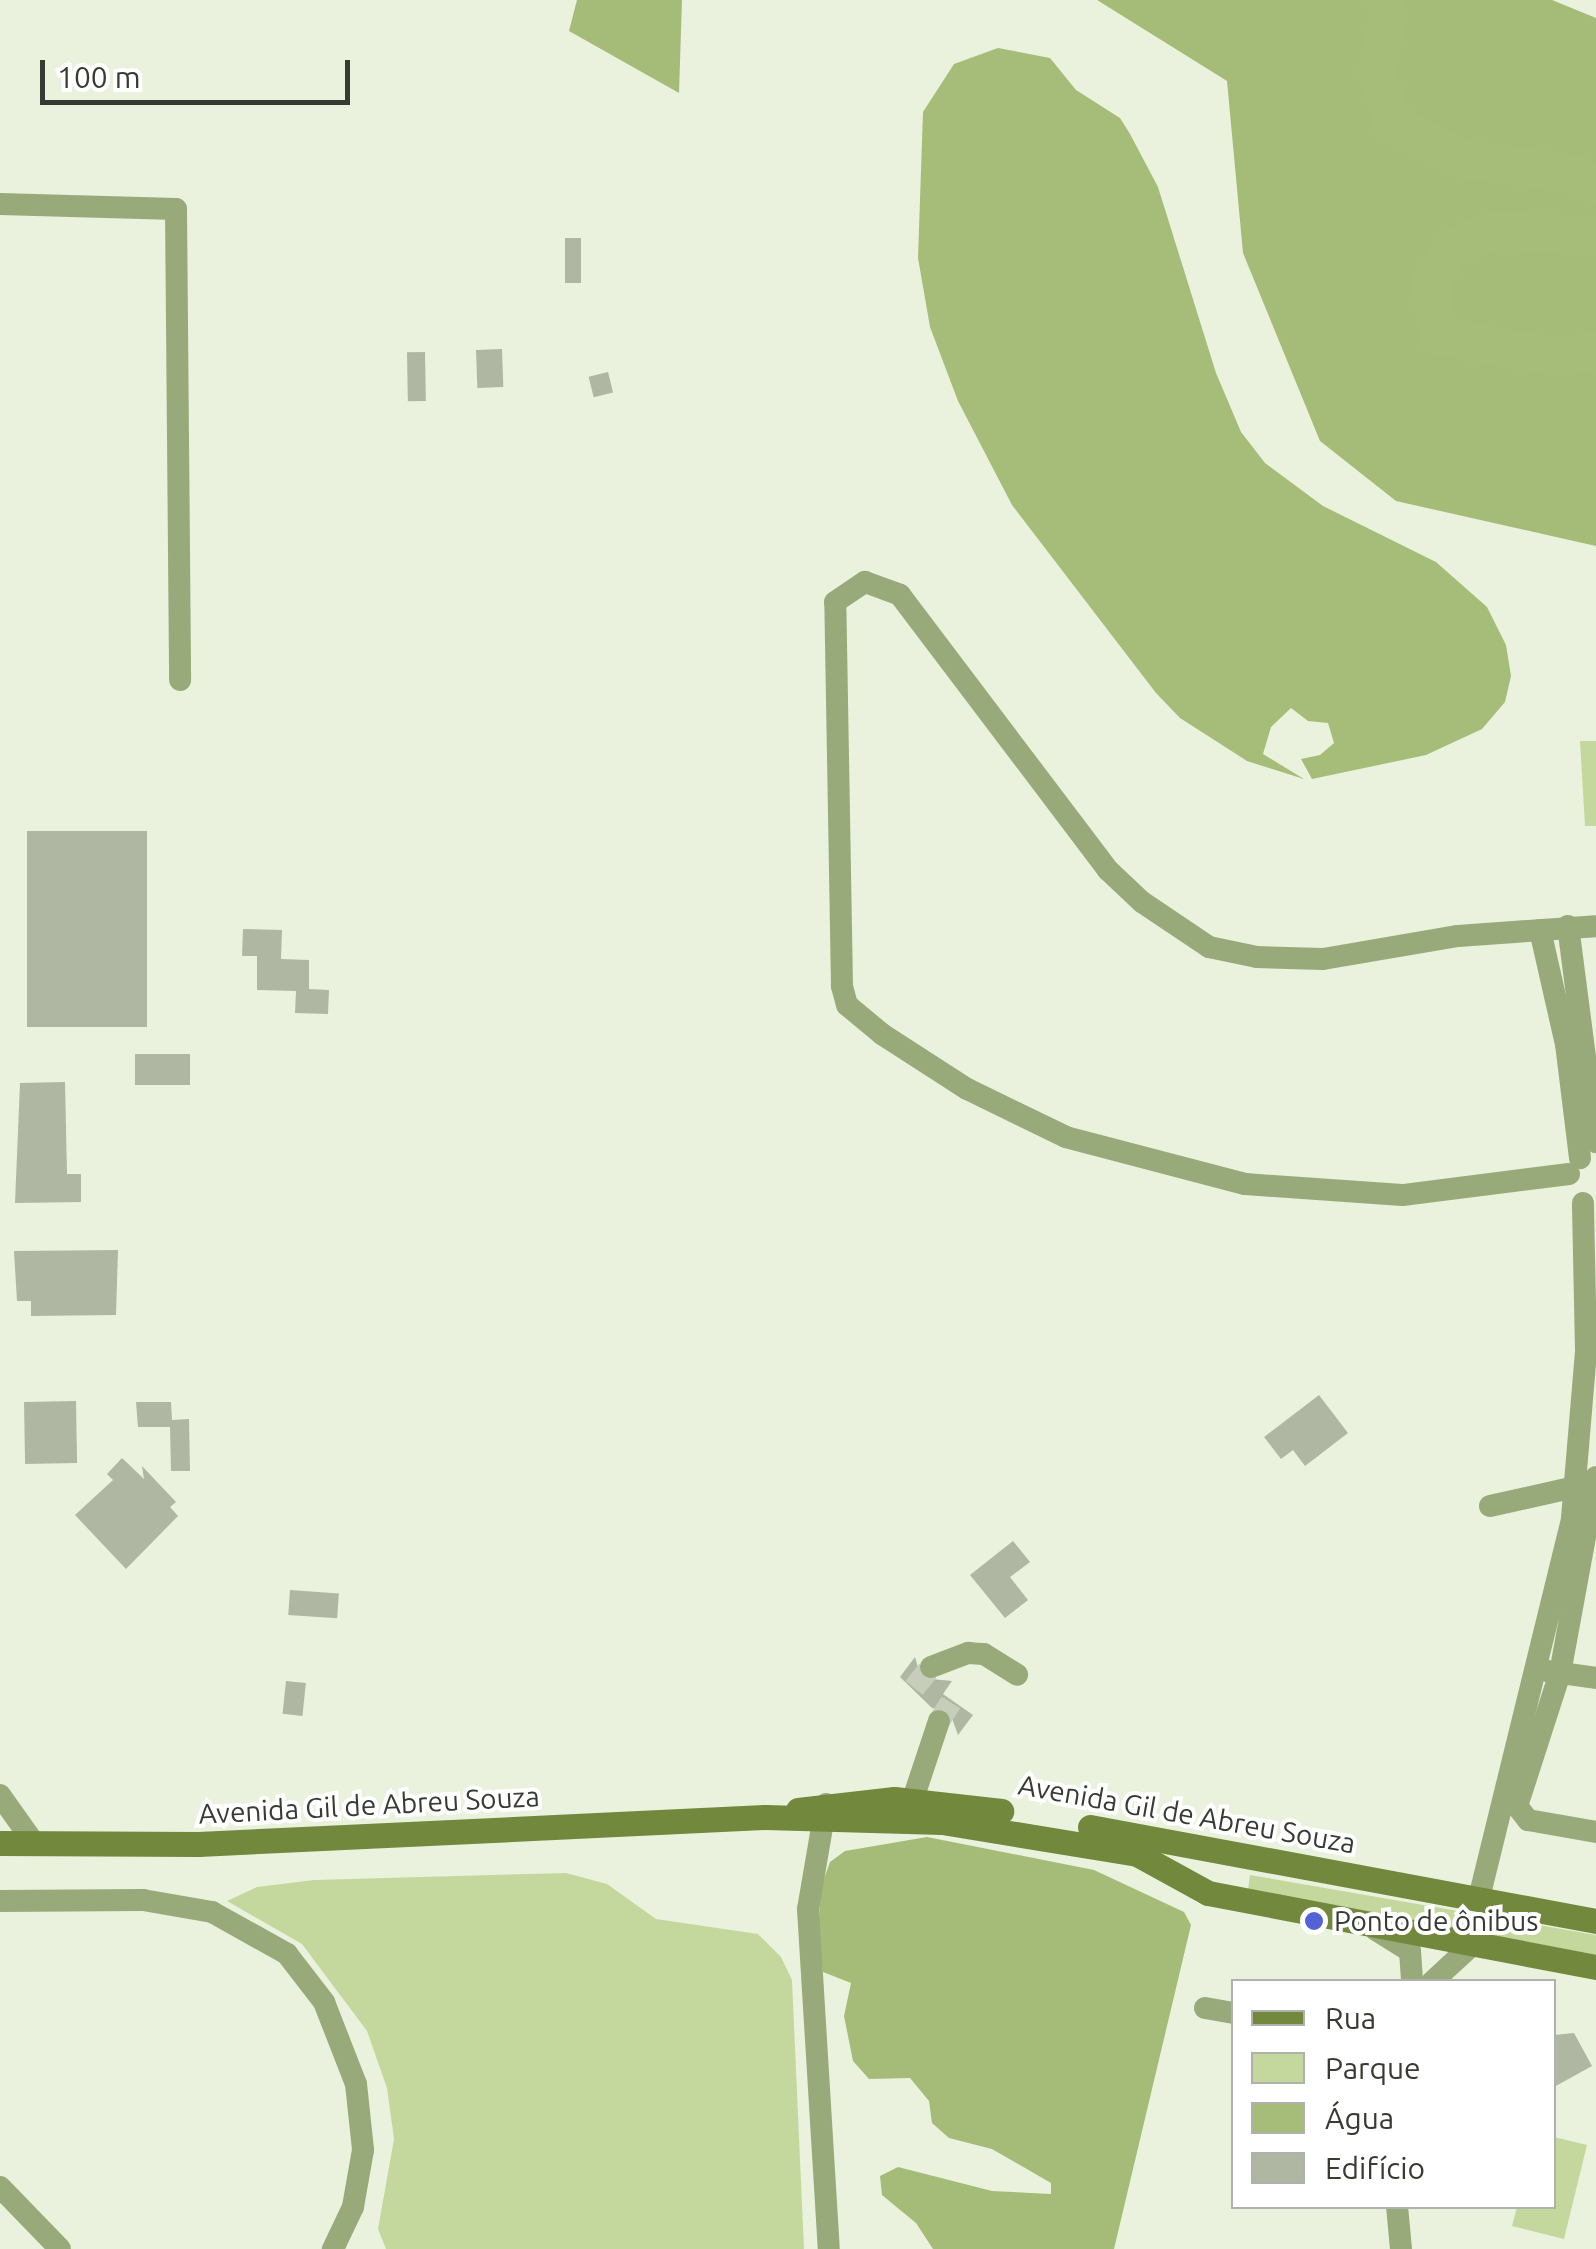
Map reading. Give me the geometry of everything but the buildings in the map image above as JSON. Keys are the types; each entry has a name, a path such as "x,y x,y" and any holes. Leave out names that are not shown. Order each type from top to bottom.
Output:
{"street":[{"path":"0,204 176,208 180,680"},
{"path":"1585,1157 1402,1194 1277,1188 1180,1171 1066,1137 967,1089 847,1005 835,602 865,582 900,595 1108,870 1157,914 1209,947 1257,957 1323,959 1568,926 1596,926"},
{"path":"1568,926 1585,1157 1571,1191 1590,1204 1586,1482 1518,1813 1596,1832"},
{"path":"1540,930 1566,1044 1585,1157"},
{"path":"1490,1506 1586,1482"},
{"path":"931,1667 968,1652 997,1660 1017,1675"},
{"path":"1550,1671 1596,1678"},
{"path":"1479,1898 1497,1803 1550,1671"},
{"path":"909,1810 939,1721"},
{"path":"0,1795 34,1843"},
{"name":"Avenida Gil de Abreu Souza","path":"0,1843 198,1844 909,1810 1296,1864 1596,1921"},
{"name":"Avenida Gil de Abreu Souza","path":"909,1810 1138,1854 1200,1891 1596,1967"},
{"path":"823,1813 808,1909 829,2249"},
{"path":"1238,1899 1236,1872 1296,1864"},
{"path":"0,1901 143,1900 195,1909 287,1954 324,2002 356,2084 363,2150 353,2206 334,2249"},
{"path":"1364,1924 1410,1951 1412,1979"},
{"path":"1435,1979 1472,1945"},
{"path":"1205,2008 1231,2012"},
{"path":"0,2187 60,2249"},
{"path":"1398,2209 1401,2249"}],"green space":[{"path":"1580,741 1596,741 1596,826 1585,826"},
{"path":"566,1873 607,1884 656,1919 758,1934 781,1957 792,1980 804,2249 386,2249 378,2229 394,2139 387,2088 367,2031 302,1944 227,1901 257,1887 314,1880"},
{"path":"1250,1875 1596,1935 1596,1955 1248,1890"},
{"path":"1556,2137 1587,2145 1564,2239 1512,2226 1516,2209 1556,2209"}],"shaded area":[{"path":"577,0 682,0 679,93 569,31"},
{"path":"1097,0 1552,0 1596,18 1596,546 1396,501 1320,441 1243,253 1227,81"},
{"path":"927,1837 1094,1870 1184,1912 1191,1925 1114,2249 933,2249 916,2223 882,2195 880,2176 898,2167 992,2191 1051,2194 1051,2183 992,2149 949,2138 932,2123 929,2101 910,2078 869,2079 853,2061 844,2016 851,1983 823,1972 818,1950 820,1890 830,1862 845,1851"}],"water":[{"path":"998,48 1050,58 1076,90 1120,118 1158,187 1216,373 1241,432 1265,463 1323,506 1436,562 1487,607 1506,645 1511,676 1505,702 1482,729 1426,755 1312,779 1301,759 1320,755 1334,743 1328,723 1308,721 1291,708 1271,727 1263,754 1304,779 1247,761 1180,718 1156,693 1012,505 958,401 930,327 918,258 923,112 954,64"}],"waterway":[{"path":"1385,0 1389,13 1377,70 1392,123 1462,159 1575,174 1596,184"},
{"path":"1596,237 1493,230 1452,248 1431,281 1438,336 1556,357 1596,351"}],"tunnel":[{"path":"914,1688 931,1667"},
{"path":"939,1721 952,1701"}],"place":[{"name":"Ponto de ônibus","path":"1314,1921"}]}
